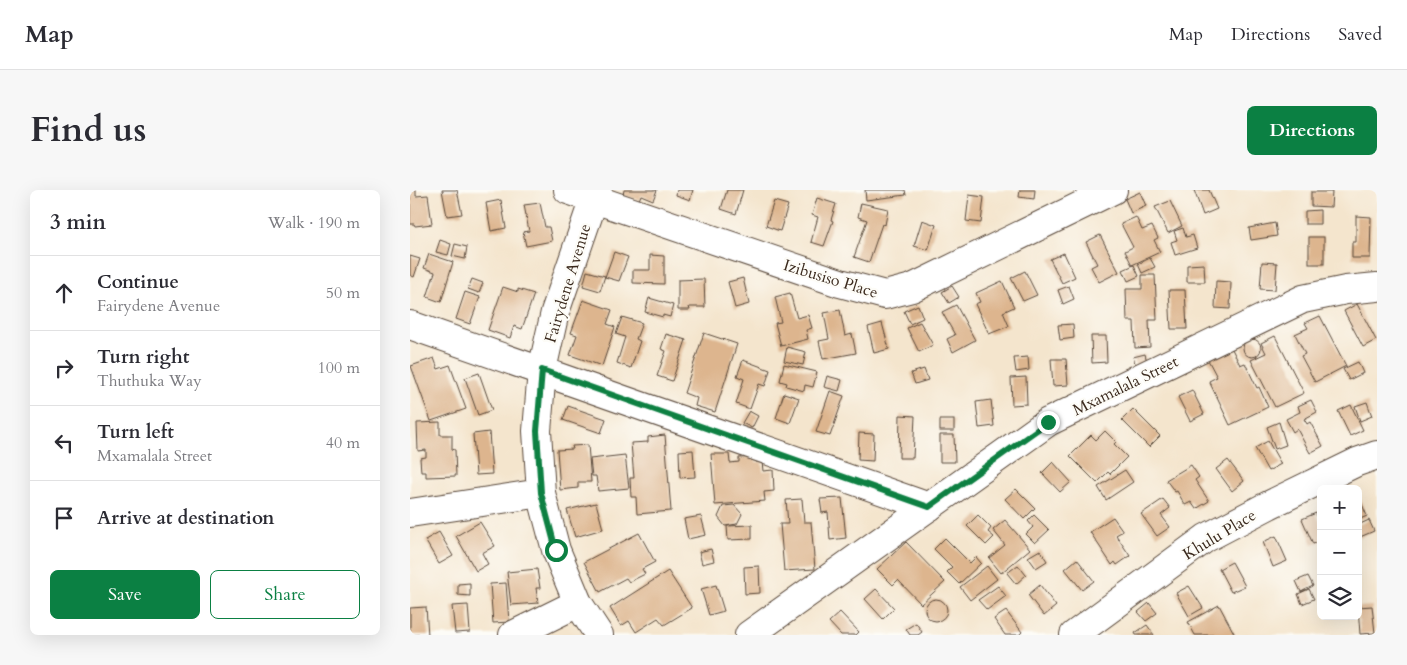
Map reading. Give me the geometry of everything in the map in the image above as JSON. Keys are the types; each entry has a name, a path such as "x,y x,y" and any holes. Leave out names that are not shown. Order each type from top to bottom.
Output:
{"street":[{"name":"Izibusiso Place","path":"568,190 596,195 840,283 885,295 912,288 1114,190"},
{"name":"Fairydene Avenue","path":"596,195 554,312 542,370 537,431 541,493 556,550 578,603 599,635"},
{"name":"Mxamalala Street","path":"749,635 1048,422 1303,299 1346,290 1377,287"},
{"path":"410,325 929,507"},
{"name":"Khulu Place","path":"1074,635 1206,538 1357,462 1377,455"},
{"path":"410,513 541,493"},
{"path":"513,635 578,603"}],"building":[{"path":"410,190 416,190 416,196 428,195 432,224 415,226 410,224"},
{"path":"442,190 457,190 462,214 447,216"},
{"path":"624,190 657,190 653,200 641,195 639,200 623,195"},
{"path":"677,190 693,190 690,200 676,195"},
{"path":"727,190 743,190 736,214 721,209"},
{"path":"865,190 905,190 906,195 866,200"},
{"path":"1020,190 1035,190 1034,199 1019,197"},
{"path":"1194,190 1209,190 1217,209 1203,215"},
{"path":"1140,192 1146,206 1131,213 1125,199"},
{"path":"1311,192 1332,192 1331,207 1311,206"},
{"path":"969,195 984,197 981,223 966,221"},
{"path":"817,198 836,204 831,220 833,221 824,246 811,242 818,217 812,215"},
{"path":"501,200 506,228 491,231 486,203"},
{"path":"774,201 788,205 780,231 766,226"},
{"path":"1170,201 1182,226 1168,233 1155,207"},
{"path":"540,203 545,227 549,227 552,241 526,246 523,232 529,231 524,205"},
{"path":"861,203 888,209 885,225 882,224 869,262 854,257 867,220 858,217"},
{"path":"1320,210 1320,224 1305,224 1305,211"},
{"path":"1356,216 1371,217 1370,258 1352,258 1352,242 1356,242"},
{"path":"1136,217 1142,230 1152,226 1158,238 1154,240 1160,252 1132,265 1125,251 1133,247 1121,224"},
{"path":"922,220 936,225 928,250 914,246"},
{"path":"1275,223 1277,236 1251,240 1249,228"},
{"path":"1183,228 1186,237 1193,235 1197,248 1175,255 1171,242 1177,240 1174,231"},
{"path":"1100,235 1119,272 1099,282 1091,267 1097,264 1086,242"},
{"path":"1309,237 1324,237 1324,264 1309,264"},
{"path":"440,240 451,244 448,255 436,252"},
{"path":"455,244 467,247 465,259 452,256"},
{"path":"614,252 628,257 619,281 605,277"},
{"path":"1064,253 1075,277 1062,283 1050,259"},
{"path":"429,254 453,262 441,302 427,297 435,272 424,268"},
{"path":"650,255 664,256 664,284 633,283 633,270 650,270"},
{"path":"410,256 420,259 414,277 410,275"},
{"path":"1150,258 1155,267 1142,273 1138,264"},
{"path":"1262,262 1277,263 1275,290 1260,289"},
{"path":"1204,264 1205,282 1187,282 1187,265"},
{"path":"1134,265 1139,276 1128,281 1123,270"},
{"path":"587,271 605,276 600,291 583,286"},
{"path":"1025,271 1037,295 1023,301 1011,278"},
{"path":"1142,275 1155,275 1157,320 1149,320 1150,347 1135,348 1134,321 1127,321 1126,289 1142,289"},
{"path":"743,278 749,304 735,308 728,282"},
{"path":"472,279 483,283 479,293 468,289"},
{"path":"704,279 705,307 689,307 690,310 678,310 678,280"},
{"path":"1002,281 1014,307 1003,312 1009,326 989,334 975,304 980,302 976,293"},
{"path":"1216,281 1231,282 1230,309 1215,308"},
{"path":"952,286 959,297 949,303 942,292"},
{"path":"1069,286 1074,299 1063,304 1058,290"},
{"path":"503,287 518,292 518,289 534,294 522,329 514,326 510,338 488,330"},
{"path":"1169,290 1185,290 1187,329 1171,329"},
{"path":"465,292 480,297 470,324 456,319"},
{"path":"790,293 797,318 808,315 812,328 806,330 808,339 781,346 775,323 781,322 775,297"},
{"path":"649,298 673,305 670,317 645,312"},
{"path":"583,300 612,310 607,324 615,327 602,366 570,355 577,335 571,333"},
{"path":"1357,304 1376,340 1363,347 1344,311"},
{"path":"918,305 923,318 910,324 904,311"},
{"path":"956,305 975,340 953,352 947,339 955,335 942,312"},
{"path":"840,310 845,336 852,334 856,353 823,359 819,341 829,339 824,313"},
{"path":"1320,316 1346,366 1315,382 1301,356 1305,354 1295,334 1308,328 1305,323"},
{"path":"622,317 642,323 636,339 640,341 631,368 617,363 625,337 616,334"},
{"path":"920,322 933,345 919,352 907,328"},
{"path":"882,323 889,349 874,353 868,327"},
{"path":"1073,324 1074,338 1060,340 1058,325"},
{"path":"704,333 737,344 715,412 695,406 697,398 684,393"},
{"path":"666,334 686,340 672,381 657,376 666,351 661,349"},
{"path":"1091,336 1106,336 1107,362 1092,363"},
{"path":"1275,336 1304,393 1275,407 1251,360 1266,353 1261,343"},
{"path":"1252,339 1258,342 1261,348 1258,354 1252,357 1246,354 1243,348 1246,342"},
{"path":"787,347 806,352 803,365 784,361"},
{"path":"1231,347 1240,365 1245,363 1268,407 1230,425 1209,381 1217,377 1207,358"},
{"path":"1145,354 1148,366 1137,369 1133,357"},
{"path":"1028,357 1029,370 1016,372 1014,358"},
{"path":"434,358 438,369 450,365 466,409 431,421 411,366"},
{"path":"1051,359 1066,359 1068,385 1053,386"},
{"path":"743,360 770,370 765,386 759,384 750,409 736,404 744,379 737,376"},
{"path":"1358,362 1363,373 1349,380 1343,369"},
{"path":"784,364 817,372 813,387 805,385 804,391 786,386 787,383 780,381"},
{"path":"924,369 928,380 915,384 911,373"},
{"path":"479,373 492,410 478,415 465,378"},
{"path":"827,376 842,380 839,391 824,387"},
{"path":"1026,377 1027,404 1012,405 1011,378"},
{"path":"1192,390 1204,414 1190,421 1178,397"},
{"path":"830,391 844,396 830,436 816,432"},
{"path":"784,393 799,398 790,423 776,418"},
{"path":"991,400 994,426 979,428 976,402"},
{"path":"1311,400 1317,412 1304,419 1307,424 1310,422 1323,446 1310,453 1297,429 1293,432 1286,419 1300,412 1298,406"},
{"path":"1367,402 1372,416 1360,421 1355,406"},
{"path":"1351,405 1363,430 1350,436 1338,411"},
{"path":"568,406 606,419 601,433 563,420"},
{"path":"1133,409 1160,436 1149,447 1122,420"},
{"path":"749,411 758,416 752,428 742,423"},
{"path":"900,415 915,416 913,458 899,458"},
{"path":"940,420 954,420 954,431 940,431"},
{"path":"440,422 440,435 452,435 452,449 455,450 456,476 426,477 426,472 421,472 420,458 426,457 426,450 418,451 417,423"},
{"path":"1279,422 1286,445 1275,449 1267,427"},
{"path":"1105,431 1116,442 1114,444 1127,457 1110,474 1108,472 1097,483 1070,456 1091,435 1096,440"},
{"path":"489,432 492,474 476,475 473,434"},
{"path":"859,433 874,434 873,461 858,460"},
{"path":"665,435 671,511 637,514 636,497 631,497 630,478 634,478 631,443 648,442 648,437"},
{"path":"940,435 954,435 955,462 940,462"},
{"path":"1268,441 1281,464 1268,471 1255,448"},
{"path":"588,445 591,482 578,482 578,488 560,490 557,450 573,449 572,446"},
{"path":"693,450 695,477 680,478 679,451"},
{"path":"711,454 729,454 730,463 739,462 739,458 755,457 756,462 762,462 763,471 773,470 774,491 764,492 765,501 715,505"},
{"path":"625,455 629,488 598,491 596,476 592,476 590,459"},
{"path":"1228,460 1244,481 1232,491 1216,469"},
{"path":"1053,462 1071,482 1060,492 1042,473"},
{"path":"1191,465 1199,477 1195,480 1209,501 1196,509 1191,502 1185,505 1177,491 1175,492 1166,480"},
{"path":"1125,470 1133,482 1106,500 1098,487"},
{"path":"1016,489 1035,508 1024,519 1005,499"},
{"path":"842,498 846,538 830,540 828,512 822,513 820,499"},
{"path":"802,499 804,522 811,522 815,569 784,571 780,524 788,524 786,500"},
{"path":"1163,499 1170,508 1161,515 1170,527 1157,536 1141,514"},
{"path":"596,503 603,529 575,537 567,510"},
{"path":"1362,504 1367,516 1362,518"},
{"path":"734,505 742,514 737,524 725,526 718,517 723,506"},
{"path":"1316,513 1317,542 1313,544 1302,519"},
{"path":"978,515 991,528 988,532 994,537 986,545 967,526"},
{"path":"1034,515 1049,530 1035,543 1026,534 1033,527 1028,521"},
{"path":"701,516 706,535 688,539 684,519"},
{"path":"1113,517 1123,531 1116,535 1130,556 1117,565 1115,562 1112,565 1090,532"},
{"path":"1005,520 1030,549 1001,573 989,558 1005,545 993,530"},
{"path":"1369,520 1374,531 1362,536 1362,523"},
{"path":"480,522 495,546 482,553 488,564 476,571 456,536"},
{"path":"752,525 752,539 728,540 727,526"},
{"path":"439,532 453,556 439,564 425,540"},
{"path":"639,533 655,562 642,569 645,574 629,582 626,578 600,592 584,562"},
{"path":"1276,536 1287,561 1273,567 1263,542"},
{"path":"945,538 970,563 976,557 981,563 959,584 947,572 952,567 934,549"},
{"path":"906,542 945,582 921,604 898,580 893,585 877,569"},
{"path":"711,549 714,561 702,564 699,552"},
{"path":"1040,550 1047,561 1036,568 1028,557"},
{"path":"1077,559 1094,581 1082,590 1065,569"},
{"path":"1232,562 1245,586 1231,592 1219,569"},
{"path":"1018,565 1026,575 1016,584 1007,573"},
{"path":"759,566 760,593 745,594 744,567"},
{"path":"987,566 997,579 970,600 960,587"},
{"path":"537,569 540,588 536,588 538,603 511,605 507,572"},
{"path":"668,571 692,608 664,625 658,618 636,632 629,621 621,626 610,608"},
{"path":"1308,576 1313,586 1301,592 1296,581"},
{"path":"470,583 470,596 458,595 458,584"},
{"path":"506,583 509,622 493,623 490,584"},
{"path":"716,585 724,611 709,615 701,589"},
{"path":"1040,585 1056,606 1044,616 1028,595"},
{"path":"998,586 1006,596 987,610 978,600"},
{"path":"1189,586 1203,608 1189,616 1176,593"},
{"path":"876,589 894,608 883,619 865,599"},
{"path":"1309,589 1314,599 1302,604 1298,594"},
{"path":"936,599 944,602 947,610 944,618 936,621 928,618 925,610 928,602"},
{"path":"1149,603 1157,613 1146,621 1138,612"},
{"path":"468,605 470,632 455,633 452,606"},
{"path":"1219,605 1235,635 1195,635 1188,622"},
{"path":"1372,606 1375,633 1360,634 1359,620 1362,620 1362,607"},
{"path":"426,607 428,635 410,635 410,608"},
{"path":"1006,611 1022,632 1019,635 1005,635 994,619"},
{"path":"840,612 859,632 856,635 841,635 829,622"},
{"path":"916,623 922,632 918,635 910,635 906,629"},
{"path":"1147,625 1154,635 1136,635 1135,633"}],"route":[{"path":"556,550 541,493 537,431 542,370 929,507 1048,422"}]}
